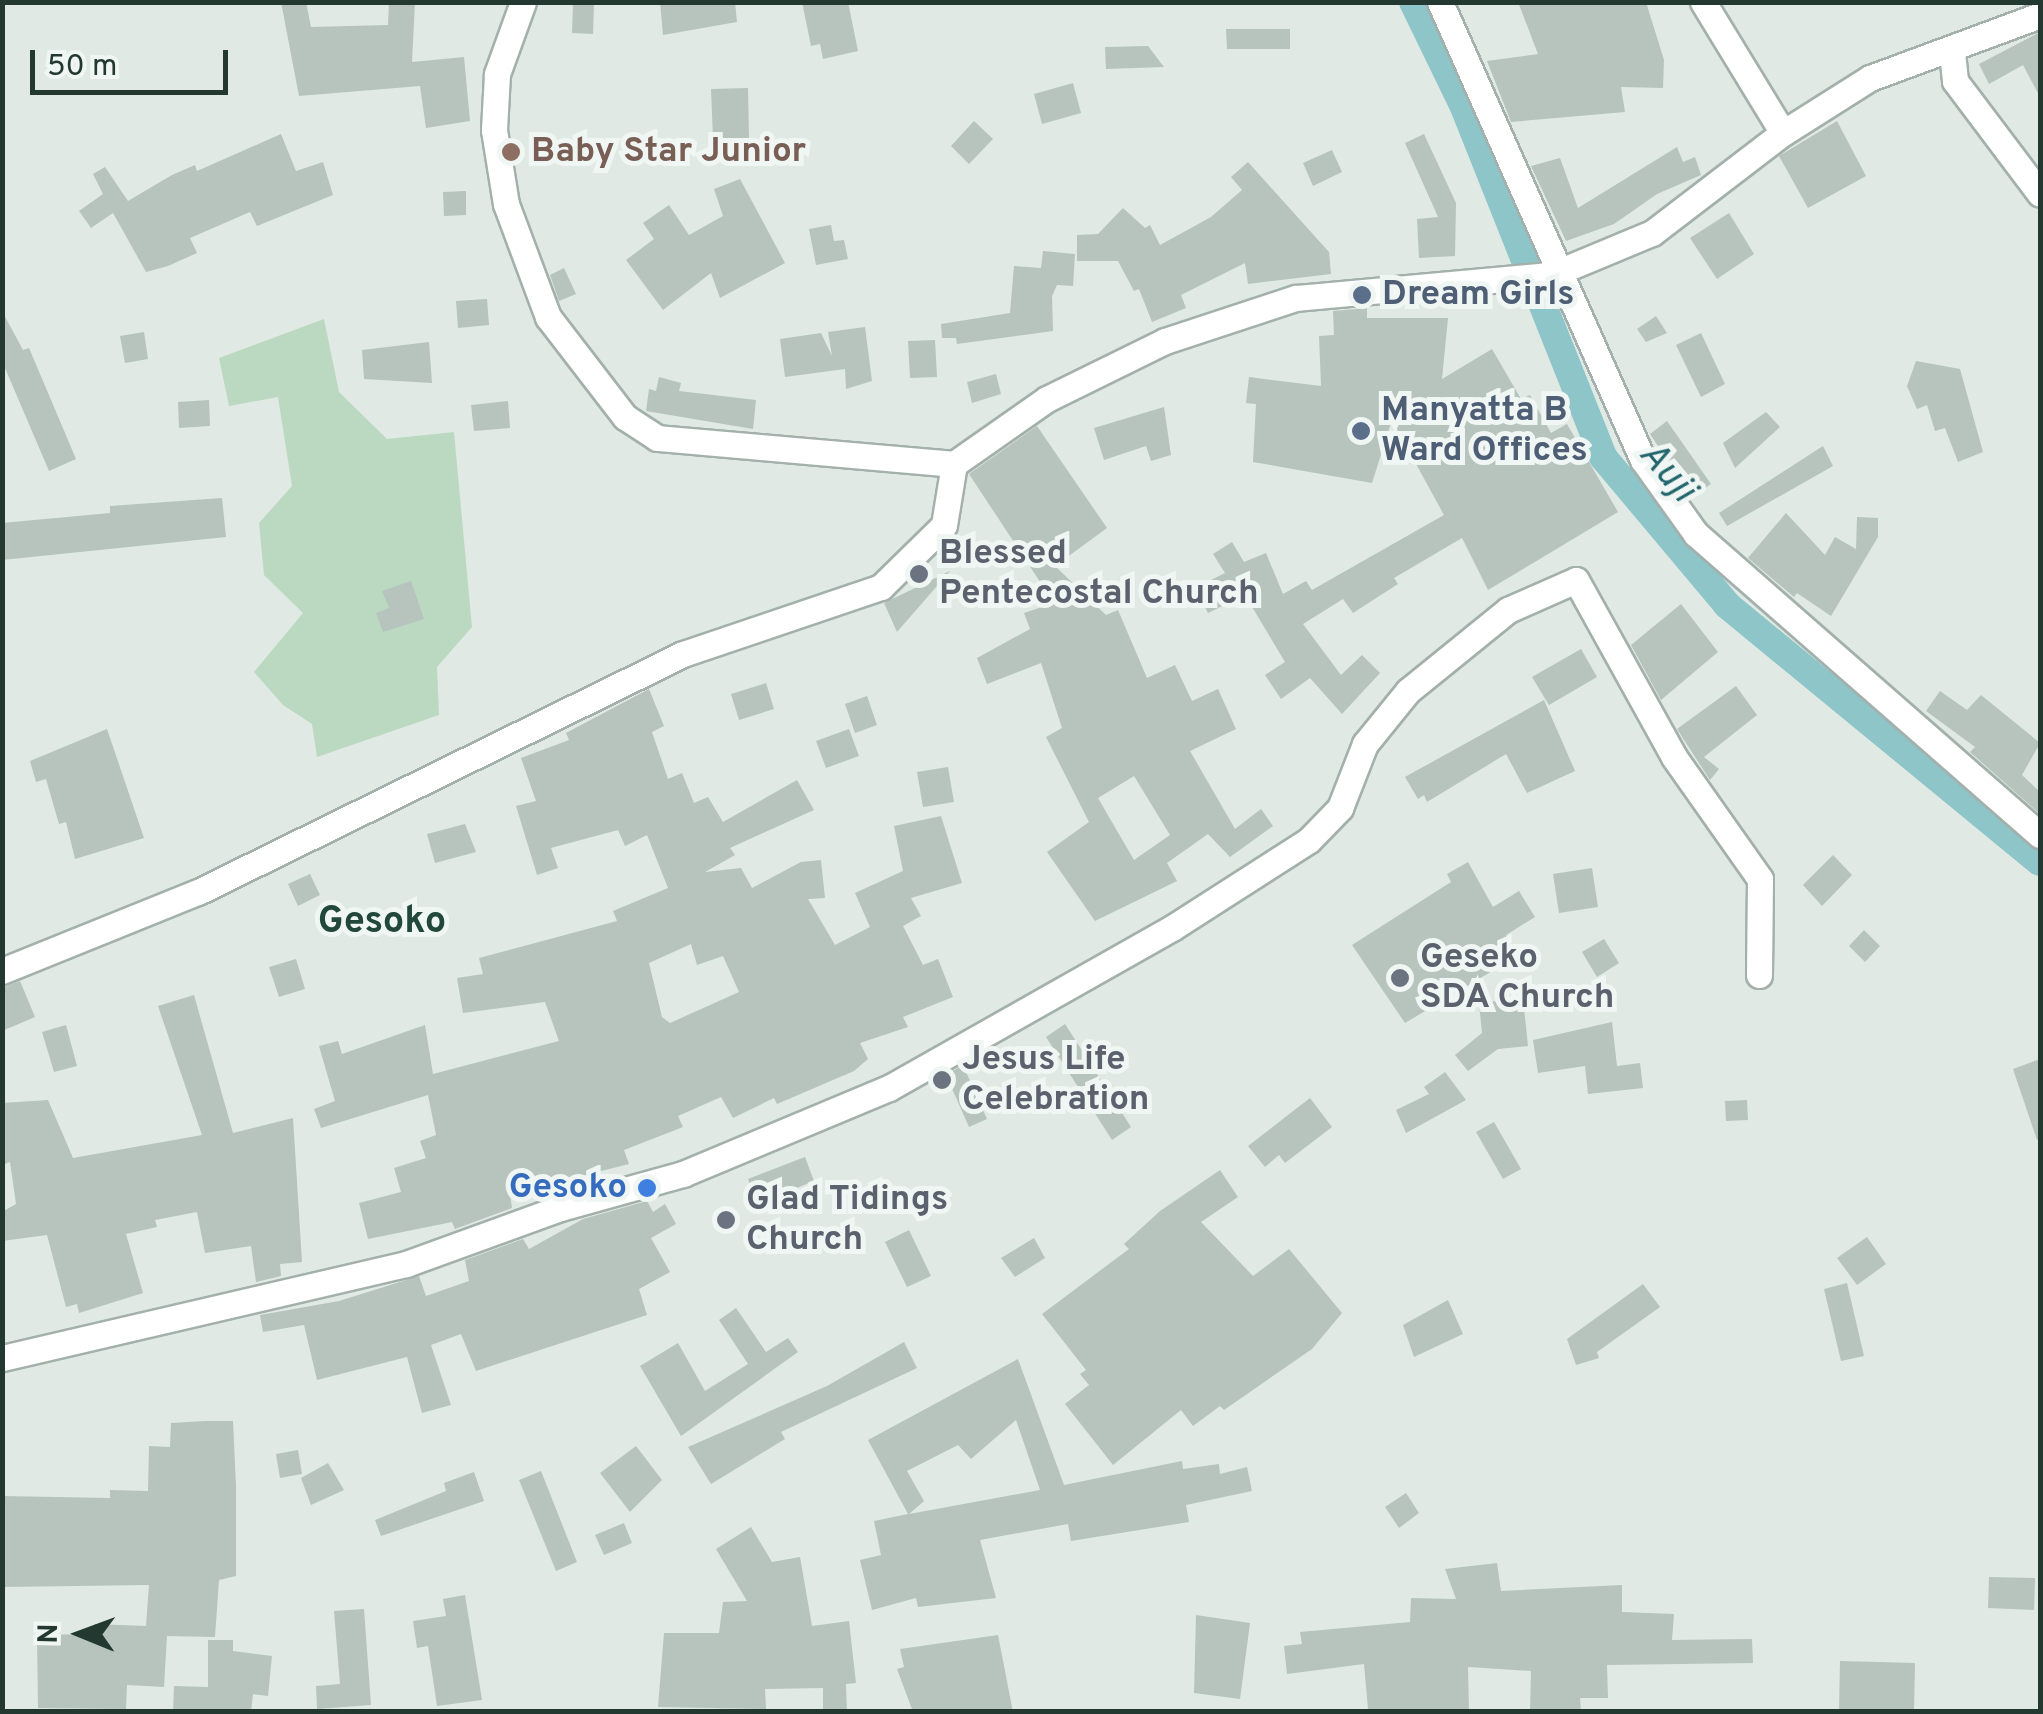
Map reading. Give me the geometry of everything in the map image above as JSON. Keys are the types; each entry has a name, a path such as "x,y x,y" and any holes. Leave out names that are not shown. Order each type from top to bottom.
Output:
{"street":[{"path":"523,2 497,74 494,130 506,204 548,317 625,417 658,438 778,454 954,464 1047,399 1165,341 1296,298 1522,280 1554,273 1652,233 1783,133 1870,78 1952,52 2040,15"},
{"path":"1440,2 1554,273 1642,460 1696,534 2040,835"},
{"path":"1702,2 1783,133"},
{"path":"1952,52 1955,80 2040,194"},
{"path":"2,971 198,892 683,654 882,587 944,524 954,464"},
{"path":"2,1358 406,1264 560,1208 684,1174 889,1088 1172,928 1309,840 1340,808 1365,744 1408,691 1508,610 1576,580 1674,757 1760,880 1759,974"}],"green space":[{"path":"324,319 339,392 387,439 454,432 472,627 437,667 439,715 317,757 312,724 283,705 254,672 303,613 264,575 259,523 292,486 278,397 229,406 219,358"}],"building":[{"path":"281,2 306,2 311,27 388,25 389,2 415,2 412,62 464,57 470,121 426,128 420,86 299,96"},
{"path":"660,2 735,2 737,22 663,35"},
{"path":"802,2 848,2 858,51 823,59 820,44 811,46"},
{"path":"1518,2 1646,2 1664,60 1663,88 1621,87 1625,112 1511,122 1487,61 1538,54"},
{"path":"573,3 594,3 593,34 572,33"},
{"path":"1226,29 1290,29 1290,49 1227,49"},
{"path":"2040,32 2040,97 2023,65 1989,84 1979,64"},
{"path":"1148,46 1164,67 1106,69 1105,47"},
{"path":"1073,83 1081,113 1042,124 1034,94"},
{"path":"748,88 749,138 713,139 711,89"},
{"path":"974,121 993,139 969,164 951,146"},
{"path":"1837,121 1866,176 1808,208 1779,156"},
{"path":"281,134 296,171 323,162 333,195 257,226 250,212 190,238 197,253 168,266 146,272 113,213 91,228 79,211 103,194 93,174 105,167 128,201 172,175 195,165 197,171"},
{"path":"1424,134 1456,203 1455,256 1419,258 1417,219 1438,217 1405,143"},
{"path":"1677,147 1683,162 1695,157 1701,175 1657,194 1614,224 1566,241 1531,166 1560,158 1578,208"},
{"path":"1332,150 1342,172 1313,186 1303,163"},
{"path":"1248,162 1329,252 1331,274 1248,284 1245,263 1181,295 1186,308 1152,322 1139,289 1134,291 1118,261 1077,261 1077,235 1098,234 1123,208 1145,228 1150,225 1160,245 1211,217 1242,190 1231,177"},
{"path":"740,179 785,263 720,298 711,273 663,310 626,260 654,239 643,223 669,205 689,235 723,216 714,189"},
{"path":"466,191 466,215 444,216 443,192"},
{"path":"1729,213 1754,254 1717,279 1690,238"},
{"path":"831,225 834,241 844,240 848,259 816,265 809,229"},
{"path":"1043,251 1075,254 1073,286 1057,285 1052,296 1053,331 957,344 956,338 942,338 941,324 1010,313 1014,266 1041,268"},
{"path":"564,268 576,294 559,301 550,275"},
{"path":"487,299 489,325 458,328 456,301"},
{"path":"1367,308 1367,318 1448,318 1442,379 1492,349 1521,399 1530,395 1551,433 1567,424 1618,512 1488,590 1462,538 1394,578 1398,584 1353,613 1343,599 1303,624 1341,675 1362,655 1380,673 1342,714 1310,678 1281,699 1265,675 1285,662 1245,595 1208,613 1195,588 1225,573 1213,554 1232,542 1244,562 1266,553 1283,594 1306,581 1312,590 1444,515 1392,420 1372,483 1253,462 1256,404 1246,403 1249,377 1321,386 1319,336 1334,335 1333,311"},
{"path":"2,311 23,350 29,348 76,459 49,471 2,361"},
{"path":"1656,316 1667,333 1646,342 1637,329"},
{"path":"865,327 872,381 846,389 845,369 785,377 780,339 821,333 832,356 828,332"},
{"path":"144,332 148,359 125,363 120,336"},
{"path":"1701,333 1725,384 1701,397 1676,345"},
{"path":"935,340 937,377 910,378 908,341"},
{"path":"429,342 432,383 364,379 362,350"},
{"path":"1916,361 1960,369 1983,452 1958,462 1945,428 1935,431 1927,405 1917,409 1907,386"},
{"path":"996,374 1001,394 972,403 967,382"},
{"path":"659,377 681,383 679,391 756,400 753,429 646,411 649,389 656,391"},
{"path":"209,400 210,426 179,428 178,402"},
{"path":"508,401 510,428 474,431 471,405"},
{"path":"1164,407 1171,455 1151,461 1146,446 1104,460 1094,428"},
{"path":"1766,412 1780,427 1735,468 1723,443"},
{"path":"1667,421 1711,484 1692,497 1650,434"},
{"path":"1037,426 1107,528 1055,566 1106,615 1118,610 1147,678 1175,665 1192,701 1218,689 1236,729 1190,751 1235,829 1261,809 1273,826 1230,857 1208,834 1167,863 1177,881 1095,921 1047,852 1089,822 1046,737 1062,728 1041,663 987,684 977,658 1030,629 1024,613 1054,603 969,474","holes":["1134,776 1170,835 1134,860 1098,798"]},
{"path":"1823,446 1833,466 1727,526 1719,513"},
{"path":"222,498 226,537 2,560 2,523 110,513 110,506"},
{"path":"1786,513 1825,555 1835,537 1856,549 1857,517 1878,518 1878,537 1831,616 1797,593 1794,597 1748,558"},
{"path":"950,571 897,632 884,603"},
{"path":"411,581 424,619 383,632 376,613 389,608 382,591"},
{"path":"1681,604 1718,652 1661,700 1631,645"},
{"path":"1581,649 1597,677 1549,705 1532,677"},
{"path":"766,683 774,709 739,720 731,694"},
{"path":"1736,686 1757,715 1704,757 1719,769 1710,780 1677,729"},
{"path":"649,689 664,726 652,732 668,779 682,773 694,803 708,797 723,822 797,780 814,810 730,848 735,855 705,872 741,868 752,888 801,862 821,860 825,898 808,899 835,945 870,927 855,893 903,871 894,826 941,816 962,883 911,898 921,916 903,926 923,965 938,959 953,997 903,1017 908,1027 860,1043 868,1059 854,1071 777,1104 774,1098 733,1118 721,1097 678,1116 683,1127 624,1150 629,1164 510,1194 512,1208 455,1229 452,1222 368,1239 359,1203 401,1192 394,1168 426,1158 420,1141 436,1135 428,1095 321,1128 314,1109 335,1101 319,1046 338,1041 342,1054 425,1025 433,1074 559,1041 545,1002 463,1013 457,978 483,974 479,958 617,921 613,911 668,888 647,835 625,846 618,830 551,848 558,868 537,875 516,806 536,801 521,758 569,740 566,733","holes":["691,944 697,965 723,956 739,992 670,1023 662,1017 649,963"]},
{"path":"1940,691 1967,710 1981,695 2040,743 2022,775 2040,792 2040,814 1970,752 1975,747 1926,711"},
{"path":"867,696 877,725 855,733 845,704"},
{"path":"1544,700 1575,771 1527,793 1506,754 1427,802 1424,795 1418,799 1405,777"},
{"path":"107,729 144,838 75,859 66,822 59,824 46,779 36,782 30,761"},
{"path":"849,729 859,756 826,768 816,741"},
{"path":"948,767 954,802 923,807 917,772"},
{"path":"465,824 476,852 435,863 427,834"},
{"path":"1833,855 1852,875 1822,906 1803,885"},
{"path":"1468,862 1493,907 1519,891 1535,917 1506,935 1519,955 1405,1023 1352,945 1451,882 1447,874"},
{"path":"1592,868 1598,907 1559,913 1553,874"},
{"path":"310,874 320,895 298,906 288,884"},
{"path":"1864,930 1880,946 1865,962 1849,946"},
{"path":"1604,939 1619,963 1597,977 1582,952"},
{"path":"296,959 305,989 279,997 269,967"},
{"path":"20,981 35,1017 2,1031 2,988"},
{"path":"194,995 233,1133 293,1118 302,1262 280,1264 281,1276 256,1282 251,1246 205,1253 197,1212 155,1220 157,1227 126,1234 143,1293 79,1313 77,1304 66,1307 47,1235 2,1241 2,1212 16,1204 10,1162 2,1165 2,1103 48,1100 73,1158 202,1135 158,1006"},
{"path":"1523,998 1528,1046 1498,1049 1468,1071 1455,1055 1482,1033 1479,1003"},
{"path":"1612,1022 1617,1066 1640,1063 1643,1088 1588,1094 1585,1066 1538,1073 1533,1040"},
{"path":"1065,1024 1131,1127 1112,1140 1046,1037"},
{"path":"66,1025 77,1066 54,1072 42,1032"},
{"path":"2040,1059 2040,1139 2037,1140 2013,1069"},
{"path":"963,1065 987,1119 969,1127 946,1075"},
{"path":"1445,1072 1466,1100 1406,1133 1396,1110 1429,1094 1424,1087"},
{"path":"1310,1098 1332,1127 1285,1163 1279,1155 1265,1167 1248,1146"},
{"path":"1747,1100 1748,1120 1726,1121 1725,1101"},
{"path":"1494,1122 1521,1169 1503,1179 1476,1132"},
{"path":"805,1157 814,1181 757,1204 748,1179"},
{"path":"1220,1170 1238,1197 1201,1222 1253,1276 1289,1249 1342,1313 1312,1349 1224,1410 1220,1406 1193,1426 1181,1410 1113,1465 1065,1404 1089,1385 1080,1374 1086,1370 1042,1314 1129,1249 1124,1244 1160,1211"},
{"path":"647,1201 653,1212 665,1204 676,1224 651,1238 670,1272 639,1289 647,1315 476,1371 461,1334 431,1345 451,1405 422,1413 407,1357 317,1380 304,1325 263,1332 260,1315 339,1301 419,1276 426,1296 469,1281 465,1260 523,1239 529,1249 583,1219"},
{"path":"909,1230 931,1276 907,1287 885,1242"},
{"path":"1867,1237 1886,1264 1857,1285 1837,1258"},
{"path":"1034,1238 1045,1258 1015,1277 1001,1258"},
{"path":"1847,1283 1864,1356 1841,1361 1824,1289"},
{"path":"1643,1284 1660,1307 1597,1352 1599,1358 1576,1365 1567,1339"},
{"path":"1448,1300 1463,1334 1414,1357 1403,1325"},
{"path":"736,1308 766,1352 788,1338 798,1352 681,1436 640,1366 678,1343 705,1391 748,1364 719,1320"},
{"path":"904,1342 917,1368 781,1432 785,1439 711,1484 688,1447 827,1386"},
{"path":"1018,1359 1064,1485 1182,1461 1183,1469 1219,1464 1220,1474 1247,1467 1252,1491 1186,1505 1189,1522 1071,1541 1068,1524 980,1540 996,1598 918,1607 916,1598 872,1610 860,1560 881,1555 874,1521 908,1514 868,1440","holes":["1016,1420 1040,1490 909,1514 924,1501 907,1471 958,1445 971,1459"]},
{"path":"233,1421 236,1576 219,1580 215,1637 167,1636 164,1687 127,1685 126,1709 38,1708 37,1635 94,1634 94,1624 146,1626 149,1585 2,1587 2,1496 110,1498 110,1490 148,1491 149,1446 170,1447 171,1423"},
{"path":"636,1446 662,1480 630,1512 600,1473"},
{"path":"298,1450 302,1474 280,1478 276,1454"},
{"path":"328,1463 344,1490 311,1505 301,1478"},
{"path":"541,1471 577,1562 556,1571 519,1480"},
{"path":"474,1472 484,1501 381,1536 375,1520 446,1491 444,1483"},
{"path":"1406,1493 1419,1513 1399,1528 1385,1507"},
{"path":"624,1523 632,1543 604,1555 595,1535"},
{"path":"751,1527 772,1562 800,1557 812,1626 849,1621 856,1683 846,1684 847,1712 823,1712 823,1688 765,1689 766,1709 658,1707 664,1633 719,1633 723,1602 747,1601 716,1549"},
{"path":"1497,1563 1501,1591 1622,1585 1622,1612 1674,1614 1672,1640 1752,1639 1753,1663 1607,1665 1608,1698 1580,1698 1581,1712 1530,1712 1531,1671 1468,1667 1469,1712 1368,1709 1364,1664 1287,1674 1284,1646 1302,1644 1300,1632 1410,1622 1411,1598 1456,1599 1445,1569"},
{"path":"1989,1577 2035,1578 2034,1610 1988,1608"},
{"path":"465,1595 482,1700 437,1706 428,1646 417,1648 413,1621 446,1616 443,1599"},
{"path":"364,1609 371,1705 317,1709 316,1686 340,1684 334,1611"},
{"path":"1196,1615 1250,1623 1240,1699 1194,1693"},
{"path":"998,1635 1013,1712 913,1712 897,1669 904,1667 900,1649"},
{"path":"208,1640 233,1640 233,1651 272,1656 268,1696 253,1694 251,1712 173,1712 174,1686 208,1687"},
{"path":"1840,1661 1915,1663 1914,1712 1839,1712"}],"waterway":[{"name":"Auji","path":"1413,2 1464,107 1603,457 1727,605 2040,862"}],"place":[{"name":"Baby Star Junior","path":"511,152"},
{"name":"Dream Girls","path":"1362,295"},
{"name":"Manyatta B Ward Offices","path":"1361,431"},
{"name":"Blessed Pentecostal Church","path":"919,574"},
{"name":"Geseko SDA Church","path":"1400,978"},
{"name":"Jesus Life Celebration","path":"942,1080"},
{"name":"Gesoko","path":"647,1188"},
{"name":"Glad Tidings Church","path":"726,1220"}],"district":[{"name":"Gesoko","path":"382,923"}]}
